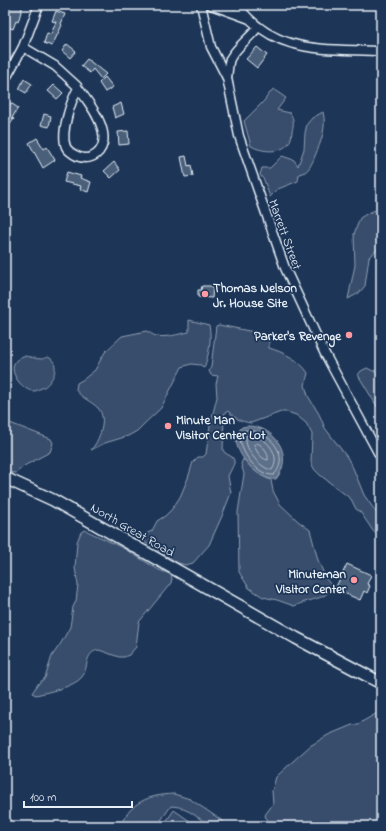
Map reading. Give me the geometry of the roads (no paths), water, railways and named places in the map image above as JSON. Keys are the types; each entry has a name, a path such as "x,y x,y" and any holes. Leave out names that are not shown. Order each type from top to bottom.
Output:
{"main road":[{"name":"North Great Road","path":"5,478 53,500 244,609 381,683"}],"street":[{"path":"5,80 23,47 39,5"},
{"name":"Marrett Street","path":"201,5 211,46 227,78 239,136 285,268 324,352 381,458"},
{"path":"211,5 247,18"},
{"path":"237,5 247,18 266,34 284,42 301,47 381,51"},
{"path":"227,78 230,59 241,44 251,36 258,27"},
{"path":"23,47 55,66 67,76 78,88 90,102 98,119 103,141 100,151 85,160 71,153 66,147 65,138 66,122 78,88"}],"water":[{"path":"242,427 258,427 266,431 274,437 279,444 283,452 283,461 281,470 276,479 269,479 256,472 249,466 239,452 236,437"}],"place":[{"name":"Thomas Nelson Jr. House Site","path":"205,294"},
{"name":"Parker's Revenge","path":"349,335"},
{"name":"Minute Man Visitor Center Lot","path":"168,426"},
{"name":"Minuteman Visitor Center","path":"354,580"}]}
